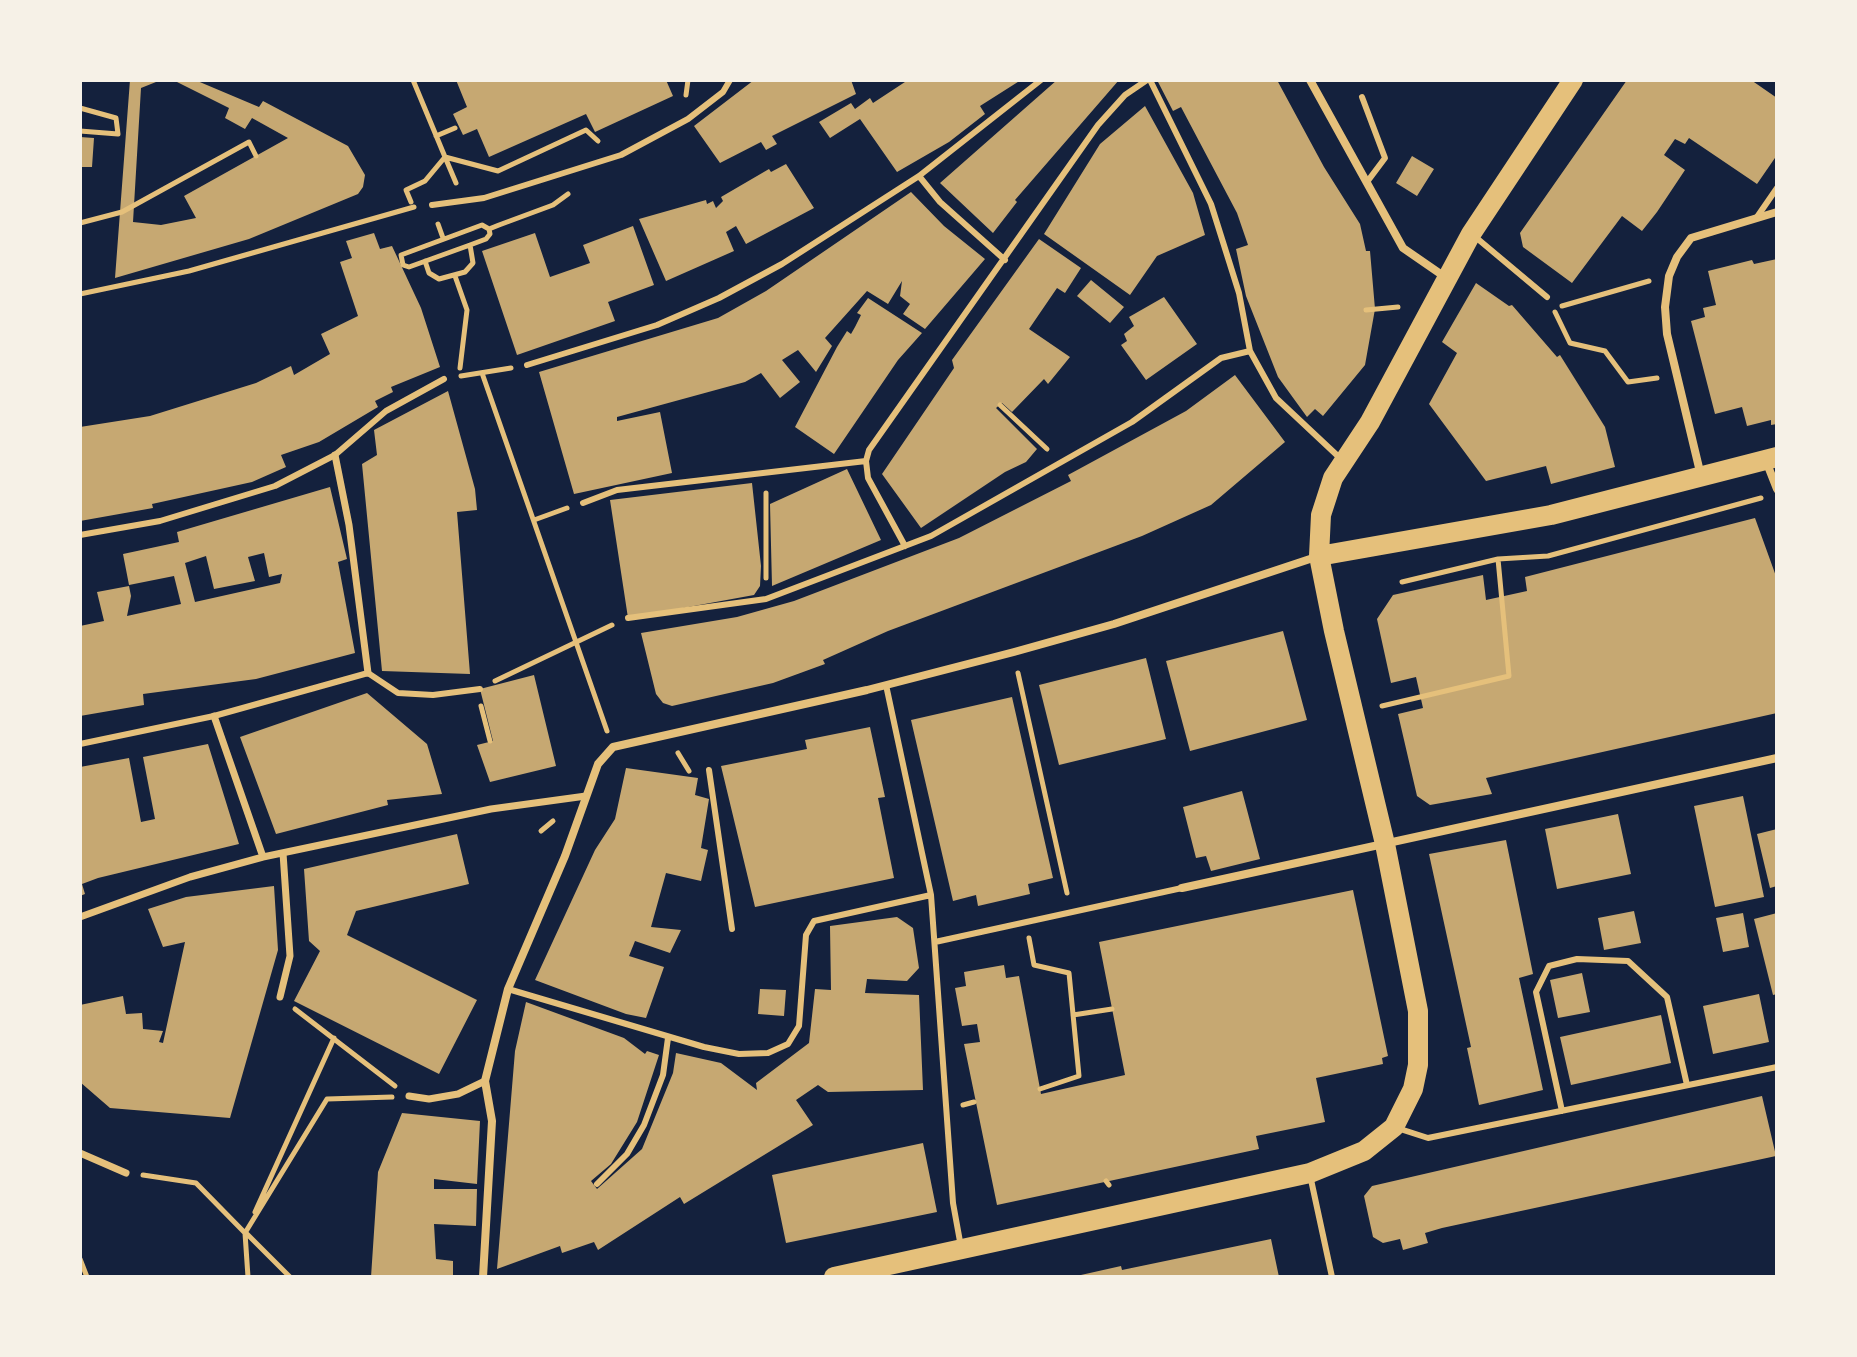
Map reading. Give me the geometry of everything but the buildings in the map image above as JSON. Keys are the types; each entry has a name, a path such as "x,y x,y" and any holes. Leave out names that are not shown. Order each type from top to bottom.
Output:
{"main road":[{"path":"834,1277 1310,1173 1364,1151 1394,1127 1413,1089 1421,1037 1414,979 1319,556 1321,515 1333,478 1370,422 1471,234 1573,80"},
{"path":"1319,556 1551,515 1772,458"}],"street":[{"path":"1310,80 1403,248 1447,279"},
{"path":"1701,476 1667,334 1665,307 1669,276 1691,238 1777,212"},
{"path":"335,455 342,477 368,673"},
{"path":"1772,458 1777,489"},
{"path":"483,1277 492,1121 485,1081 508,989 565,856 598,764 613,747 886,685 1014,652 1114,624 1319,556"},
{"path":"214,716 263,857"},
{"path":"1182,888 1777,758"},
{"path":"80,917 190,877 263,857 491,809 586,796"},
{"path":"280,997 290,956 283,853"},
{"path":"409,1096 429,1099 458,1094 485,1081"},
{"path":"80,1153 126,1173"}],"lane":[{"path":"432,205 484,198 621,155 688,119 723,92 730,80"},
{"path":"527,365 657,325 719,298 782,264 919,176 1041,80"},
{"path":"905,546 868,478 866,461 869,450 1098,125 1125,95 1148,80 1211,204 1239,293 1250,351 1276,398 1344,461"},
{"path":"1362,97 1385,158 1367,182"},
{"path":"919,176 940,202 1005,260"},
{"path":"1757,217 1777,188"},
{"path":"1471,234 1547,297"},
{"path":"628,618 766,599 905,546 970,516 1059,466 1132,422 1221,358 1250,351"},
{"path":"80,535 160,521 230,502 309,471 335,455 386,411 444,379"},
{"path":"583,503 617,490 866,461"},
{"path":"80,744 214,716 368,673 398,693 433,695 480,689"},
{"path":"886,685 931,895 953,1203 962,1250"},
{"path":"709,770 720,827 732,929"},
{"path":"935,942 1182,888"},
{"path":"508,989 668,1038 739,1054 768,1053 788,1044 799,1026 806,935 814,921 931,895"},
{"path":"1562,1111 1536,992 1549,966 1577,959 1628,961 1667,997 1687,1085"},
{"path":"597,1184 627,1154 644,1125 663,1075 668,1038"},
{"path":"1394,1127 1428,1138 1777,1067"},
{"path":"1310,1173 1332,1277"}],"path":[{"path":"413,80 455,180"},
{"path":"675,105 686,98 688,80"},
{"path":"80,108 116,118 118,134 80,131"},
{"path":"436,136 455,128"},
{"path":"445,157 498,171 586,130 595,140 602,142"},
{"path":"573,135 577,144"},
{"path":"80,223 122,212 249,142 256,156"},
{"path":"413,207 406,190 425,181 445,157"},
{"path":"489,229 560,201"},
{"path":"80,294 189,271 413,207 432,205"},
{"path":"482,225 489,229 486,239 409,267 400,260 405,251 442,234 482,225"},
{"path":"425,261 433,277 455,276 472,267 470,245"},
{"path":"455,276 467,310 459,359"},
{"path":"1553,308 1669,276"},
{"path":"1547,297 1570,343 1605,351 1628,382 1642,380"},
{"path":"1366,310 1398,307"},
{"path":"462,376 482,373 613,747"},
{"path":"1000,405 1050,452 1059,466"},
{"path":"766,599 764,504 770,470"},
{"path":"1402,582 1498,559 1548,556 1766,497"},
{"path":"534,520 583,503"},
{"path":"1382,706 1509,676 1498,559"},
{"path":"480,689 628,618"},
{"path":"1014,652 1071,911"},
{"path":"481,704 490,741"},
{"path":"1026,921 1034,965 1069,973 1079,1076 1084,1085"},
{"path":"280,997 409,1096"},
{"path":"1073,1015 1112,1009"},
{"path":"248,1277 245,1233 334,1038"},
{"path":"1040,1089 1079,1076"},
{"path":"245,1233 327,1099 409,1096"},
{"path":"126,1173 196,1183 290,1277"},
{"path":"80,1259 87,1277"}]}
